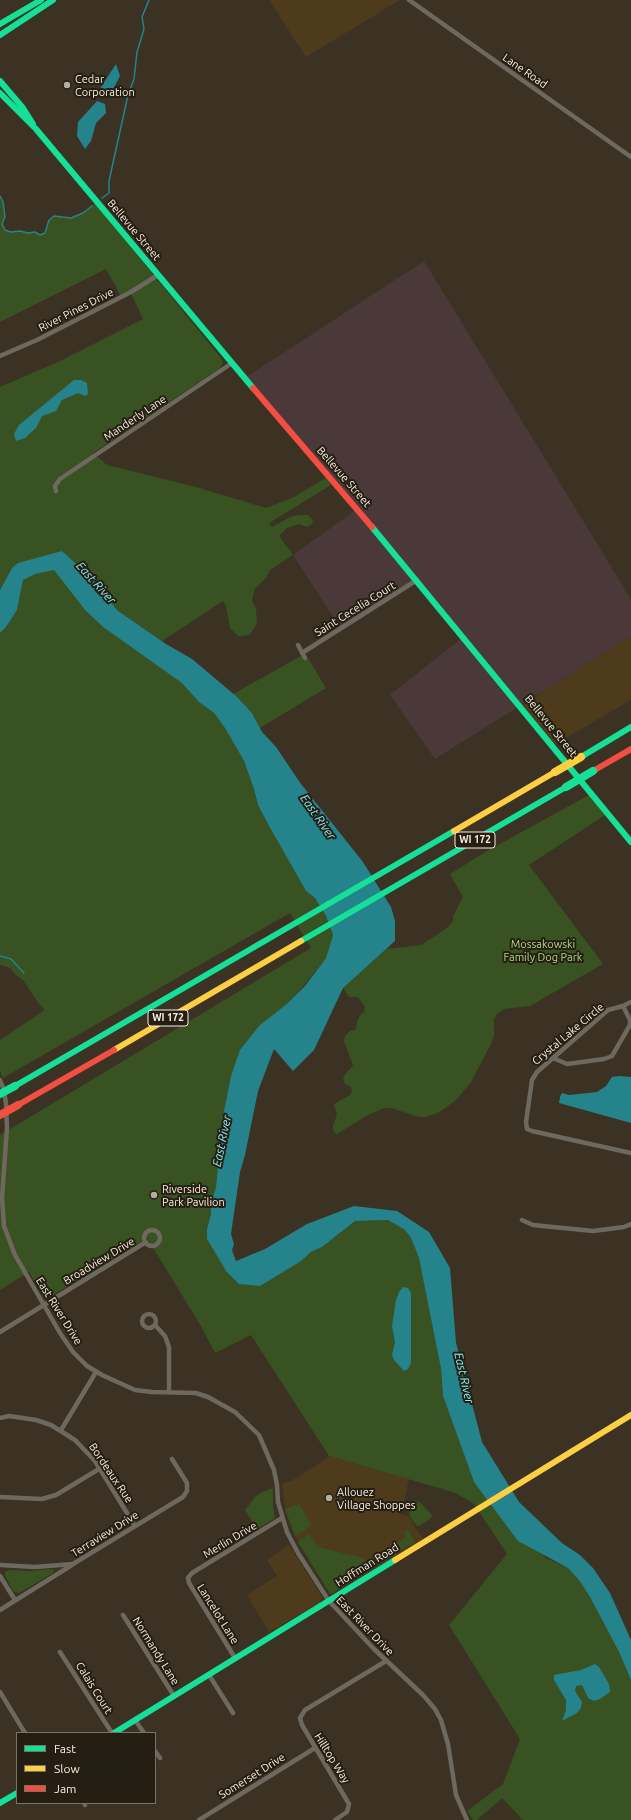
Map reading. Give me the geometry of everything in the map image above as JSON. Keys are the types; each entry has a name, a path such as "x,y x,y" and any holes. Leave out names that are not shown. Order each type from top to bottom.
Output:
{"main road":[{"path":"0,24 41,0"},
{"path":"0,35 53,0"},
{"name":"Bellevue Street","path":"0,81 23,108 36,129"},
{"name":"Bellevue Street","path":"0,94 36,129 232,363 417,580 631,842"},
{"name":"WI 172","path":"0,1094 631,727"},
{"name":"WI 172","path":"0,1116 631,749"},
{"name":"Hoffman Road","path":"115,1732 631,1415"},
{"path":"0,1803 16,1794"}],"street":[{"name":"Lane Road","path":"409,0 631,157"},
{"name":"River Pines Drive","path":"0,356 44,337 131,292 158,275"},
{"name":"Manderly Lane","path":"56,491 55,486 60,479 232,363"},
{"name":"Saint Cecelia Court","path":"298,645 304,655 417,580"},
{"name":"Crystal Lake Circle","path":"631,1002 608,1010 538,1072 532,1080 526,1122 527,1128 532,1132 631,1153"},
{"path":"553,1058 567,1064 604,1059 612,1056 630,1025 630,1020 623,1006"},
{"name":"East River Drive","path":"0,1080 6,1104 7,1128 2,1213 9,1240 43,1305 72,1352 96,1372 135,1390 196,1393 208,1397 235,1412 259,1435 274,1470 278,1502 282,1518 298,1553 329,1601 386,1661 435,1709 443,1725 448,1744 456,1795 465,1819"},
{"path":"522,1220 533,1225 593,1231 624,1227 631,1224"},
{"name":"Broadview Drive","path":"0,1332 146,1242"},
{"path":"155,1325 165,1336 169,1347 169,1392"},
{"path":"61,1430 96,1372"},
{"name":"Bordeaux Rue","path":"0,1418 24,1417 51,1425 61,1430 82,1446 100,1469 135,1526"},
{"name":"Terraview Drive","path":"0,1565 35,1567 73,1564 183,1497 187,1491 187,1483 172,1459"},
{"path":"0,1497 42,1499 56,1495 100,1469"},
{"name":"Merlin Drive","path":"188,1578 192,1573 282,1518"},
{"path":"0,1610 73,1564"},
{"path":"0,1576 15,1600"},
{"name":"Lancelot Lane","path":"188,1578 189,1583 236,1658"},
{"name":"Normandy Lane","path":"123,1615 174,1696"},
{"name":"Calais Court","path":"60,1652 112,1732"},
{"name":"Hilltop Way","path":"335,1820 344,1814 349,1808 348,1801 315,1748 302,1725 300,1718 305,1710 386,1661"},
{"path":"209,1675 233,1713"},
{"path":"0,1692 24,1732"},
{"path":"136,1720 143,1732"},
{"name":"Somerset Drive","path":"199,1820 315,1748"},
{"path":"156,1752 160,1758"}],"shaded area":[{"path":"269,0 400,0 306,57"},
{"path":"424,261 631,599 631,636 435,759 390,695 463,637 417,581 341,629 293,555 357,509 245,378"},
{"path":"631,636 631,700 552,746 520,706"},
{"path":"329,1456 409,1479 401,1515 408,1516 423,1539 331,1595 294,1534 286,1513 282,1484 291,1481"},
{"path":"289,1545 322,1596 320,1603 269,1632 247,1595 277,1576 267,1560"}],"green space":[{"path":"0,196 3,202 5,217 2,224 5,230 11,232 35,232 40,235 45,233 49,220 54,216 71,218 83,213 95,203 223,362 220,368 93,453 107,465 196,487 266,508 292,498 326,478 331,485 269,523 272,527 290,517 298,515 308,515 313,520 312,524 307,527 299,524 287,528 279,536 293,555 270,570 266,578 255,588 252,600 256,609 257,624 250,634 244,636 238,636 230,628 226,606 223,601 162,641 117,610 92,578 62,551 54,569 85,610 103,627 183,683 199,702 214,713 225,728 244,761 258,805 269,826 306,891 315,898 326,916 333,935 326,958 231,1076 222,1121 216,1187 211,1203 211,1214 207,1229 207,1239 226,1271 301,1261 311,1252 322,1247 355,1221 388,1220 405,1230 411,1238 419,1258 424,1279 441,1369 443,1396 474,1482 495,1508 546,1558 568,1568 579,1580 590,1597 619,1652 631,1680 631,1820 523,1820 502,1798 477,1820 473,1820 467,1811 503,1784 520,1739 449,1625 507,1554 474,1504 456,1493 329,1456 251,1335 215,1353 201,1326 147,1238 45,1300 29,1272 0,1290 0,1135 311,948 290,913 3,1078 0,1071 0,1040 45,1010 39,1004 23,980 10,968 0,965 0,633 6,627 17,610 23,580 12,568 0,590 0,387 60,361 143,319 130,291 121,296 106,269 0,322"},
{"path":"301,656 304,660 308,658 326,688 260,728 252,713 233,694"},
{"name":"Mossakowski Family Dog Park","path":"589,795 605,815 529,865 603,964 530,1006 504,1009 497,1014 494,1019 494,1036 491,1044 471,1082 456,1100 438,1113 425,1117 419,1117 391,1108 384,1108 366,1116 337,1134 335,1133 333,1130 333,1125 337,1115 334,1104 350,1095 352,1091 350,1086 345,1084 343,1080 345,1074 353,1065 344,1041 345,1036 351,1030 353,1031 356,1029 358,1019 364,1012 365,1007 358,997 349,997 343,988 386,949 421,945 447,928 453,921 453,916 463,897 450,874 487,851"},
{"path":"273,1488 275,1518 257,1529 245,1510 255,1497 262,1492"},
{"path":"413,1500 420,1502 432,1515 431,1518 419,1526 416,1525 409,1515"},
{"path":"299,1504 312,1526 295,1536 285,1509"},
{"path":"408,1530 415,1542 330,1594 298,1542 309,1534 318,1547 363,1558 365,1562 406,1537 403,1533"},
{"path":"9,1570 30,1571 54,1570 53,1573 19,1593 13,1591 5,1576 5,1572"}],"water":[{"path":"116,64 120,76 111,93 106,97 100,93 101,87"},
{"path":"97,101 105,104 106,113 96,123 91,141 85,149 77,136 78,122"},
{"path":"74,380 81,380 87,383 88,394 85,396 78,393 62,400 56,411 42,416 36,428 25,438 16,441 14,434 19,425"},
{"name":"East River","path":"62,551 92,578 117,610 166,644 192,659 236,696 252,713 262,732 276,747 301,784 363,862 391,907 395,921 395,941 343,988 314,1050 293,1071 274,1049 258,1091 240,1172 231,1234 234,1244 232,1250 236,1261 265,1249 307,1224 354,1206 397,1211 429,1232 450,1268 456,1343 482,1442 519,1502 562,1543 580,1555 593,1568 610,1593 631,1640 631,1680 619,1652 590,1597 579,1580 568,1568 518,1541 474,1482 443,1396 441,1369 419,1258 411,1238 405,1230 388,1220 355,1221 322,1247 311,1252 301,1261 260,1286 239,1284 226,1271 207,1239 207,1229 211,1214 211,1203 216,1187 222,1121 231,1076 240,1050 259,1026 288,1003 305,986 326,958 333,935 326,916 315,898 306,891 258,805 244,761 225,728 214,713 199,702 182,683 103,627 85,610 54,570 35,574 23,580 17,610 6,627 0,633 0,590 12,568 18,563"},
{"path":"612,1077 631,1077 631,1123 559,1103 562,1093 569,1095 597,1092 606,1086"},
{"path":"403,1287 408,1288 411,1293 411,1363 408,1369 404,1371 394,1360 392,1355 395,1342 392,1326 396,1300"},
{"path":"595,1664 599,1667 609,1684 610,1692 594,1701 588,1698 582,1685 576,1686 575,1691 582,1702 581,1708 577,1713 562,1721 566,1710 566,1700 554,1680 554,1675 581,1670"}],"waterway":[{"path":"102,198 109,193 109,181 128,95 134,79 137,52 144,29 142,17 149,0"},
{"path":"0,196 3,202 5,217 2,224 5,230 11,232 35,232 40,235 45,233 49,220 54,216 71,218 83,213 92,206"},
{"path":"0,956 11,959 24,973"}],"traffic: fast":[{"path":"0,24 41,0"},
{"path":"0,35 53,0"},
{"path":"0,81 23,108 33,124"},
{"path":"0,93 36,129 253,388"},
{"path":"372,527 631,842"},
{"path":"581,757 631,727"},
{"path":"566,787 593,771"},
{"path":"301,941 566,787"},
{"path":"15,1086 454,831"},
{"path":"0,1094 15,1086"},
{"path":"116,1732 395,1560"},
{"path":"0,1803 16,1794"}],"traffic: slow":[{"path":"555,772 581,757"},
{"path":"454,831 555,772"},
{"path":"114,1050 301,941"},
{"path":"395,1560 631,1415"}],"traffic: jam":[{"path":"253,388 372,527"},
{"path":"593,771 631,749"},
{"path":"18,1105 114,1050"},
{"path":"0,1115 18,1105"}],"place":[{"name":"Cedar Corporation","path":"67,85"},
{"name":"Riverside Park Pavilion","path":"154,1195"},
{"name":"Allouez Village Shoppes","path":"329,1498"}]}
